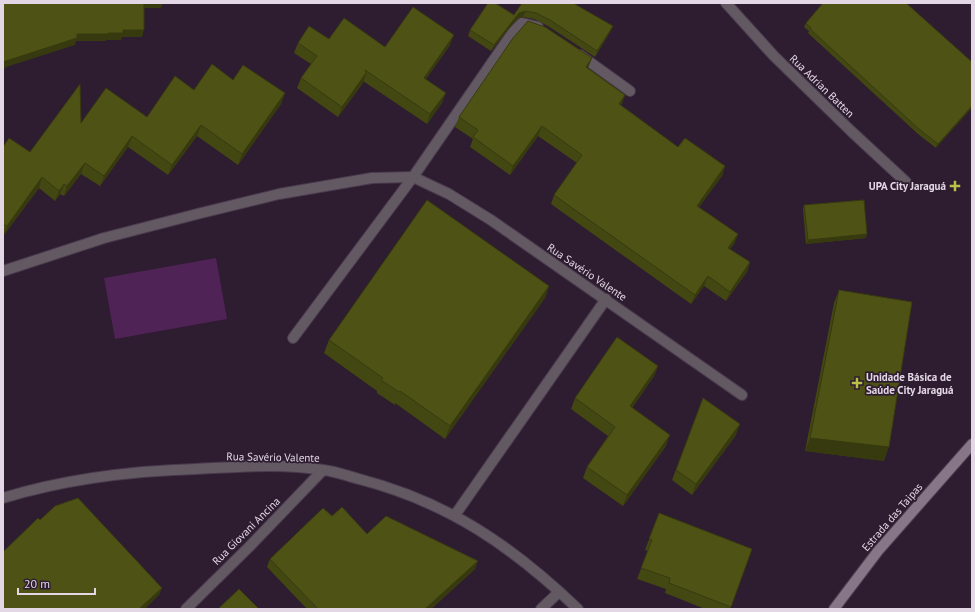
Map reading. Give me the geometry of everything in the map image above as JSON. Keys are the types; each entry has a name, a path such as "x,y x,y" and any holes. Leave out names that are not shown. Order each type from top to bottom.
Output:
{"main road":[{"name":"Estrada das Taipas","path":"834,609 878,551 972,444"}],"street":[{"name":"Rua Adrian Batten","path":"725,4 774,56 850,131 906,182"},
{"path":"293,338 413,177 504,44 522,23 533,25 550,34"},
{"path":"572,49 630,91"},
{"name":"Rua Savério Valente","path":"3,271 104,238 279,194 372,178 413,177 449,194 491,220 742,395"},
{"path":"455,515 606,299"},
{"name":"Rua Savério Valente","path":"3,498 32,489 127,472 229,467 282,467 323,470 414,496 455,515 524,562 578,609"},
{"name":"Rua Giovani Ancina","path":"186,609 249,547 323,470"},
{"path":"542,609 559,592"}],"shaded area":[{"path":"216,258 227,319 115,339 104,278"}],"building":[{"path":"3,3 144,3 144,30 123,30 123,33 108,34 77,34 77,38 3,62"},
{"path":"488,3 495,3 514,15 522,3 573,3 613,26 597,51 550,20 536,13 526,11 519,13 494,45 470,30"},
{"path":"823,3 906,3 972,62 972,106 938,144 920,130 810,29 811,28 806,23"},
{"path":"413,7 454,35 424,78 446,93 430,114 365,70 366,73 342,107 301,78 317,56 298,43 309,26 329,39 344,18 385,47"},
{"path":"528,21 545,27 592,58 586,67 625,95 619,104 678,147 685,138 725,166 697,206 738,234 728,248 750,262 730,292 708,276 695,295 554,195 582,155 542,126 513,166 473,137 478,130 459,117 513,38"},
{"path":"212,64 233,80 243,65 285,93 242,154 201,125 172,165 132,136 104,176 85,163 67,186 64,184 59,191 42,177 7,226 3,224 3,147 9,138 30,152 80,84 81,123 106,88 147,117 175,76 194,90"},
{"path":"427,200 549,286 450,426 400,391 399,392 381,380 383,378 329,340"},
{"path":"864,200 867,234 808,240 804,205"},
{"name":"Unidade Básica de Saúde City Jaraguá","path":"839,290 912,302 889,447 810,438"},
{"path":"617,337 658,366 630,406 670,435 627,495 587,467 615,427 575,398"},
{"path":"703,398 740,424 696,484 676,470"},
{"path":"78,498 162,588 139,609 3,609 3,552 38,518 40,520 55,506"},
{"path":"342,507 367,534 386,516 478,561 425,609 318,609 270,559 323,508 332,516"},
{"path":"659,513 752,549 731,607 669,583 670,578 641,568 652,540 649,539"},
{"path":"239,589 259,609 218,609"}],"place":[{"name":"UPA City Jaraguá","path":"955,186"},
{"name":"Unidade Básica de Saúde City Jaraguá","path":"857,383"}]}
